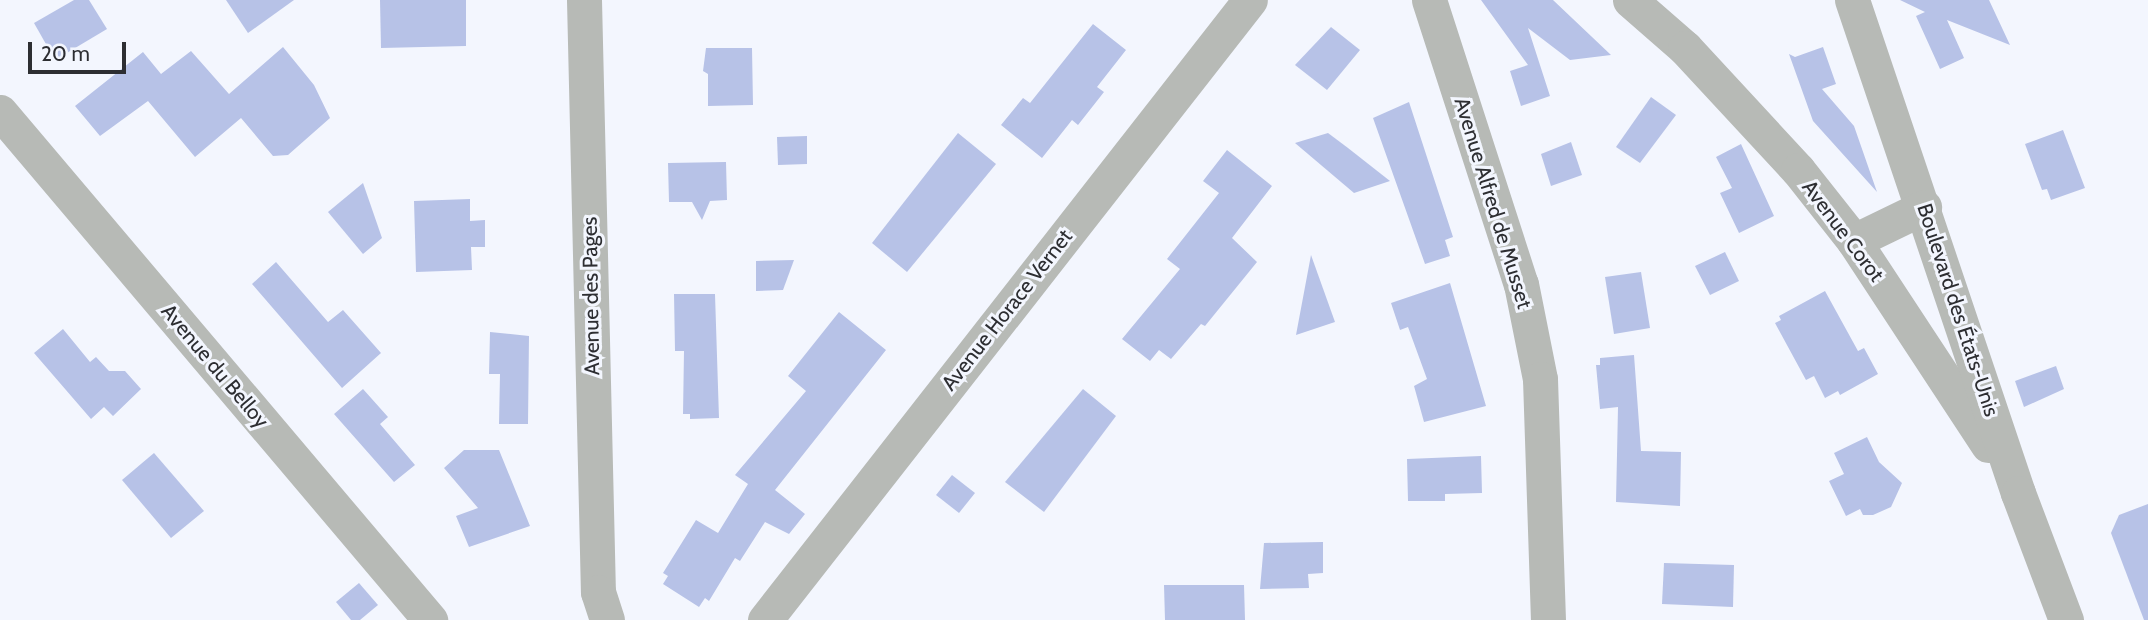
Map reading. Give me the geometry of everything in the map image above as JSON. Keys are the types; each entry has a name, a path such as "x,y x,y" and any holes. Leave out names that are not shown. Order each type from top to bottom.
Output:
{"street":[{"name":"Avenue des Pages","path":"584,0 598,611"},
{"name":"Avenue Horace Vernet","path":"765,620 1250,0"},
{"name":"Avenue Alfred de Musset","path":"1429,0 1521,284 1540,379 1548,620"},
{"name":"Avenue Corot","path":"1630,0 1685,48 1746,111 1854,241 2018,493"},
{"name":"Boulevard des États-Unis","path":"1852,0 1924,207 2018,493 2066,620"},
{"name":"Avenue du Belloy","path":"0,112 430,620"},
{"path":"1854,241 1924,207"}],"building":[{"path":"74,0 89,0 107,29 55,60 34,23"},
{"path":"226,0 294,0 248,33"},
{"path":"380,0 466,0 466,46 381,48"},
{"path":"1481,0 1553,0 1611,55 1570,60 1528,28 1550,96 1521,106 1510,71 1528,65"},
{"path":"1900,0 1989,0 2010,45 1947,20 1964,58 1940,69 1916,16 1925,12"},
{"path":"1093,24 1126,50 1097,87 1104,92 1078,125 1072,120 1042,158 1001,125 1023,98 1030,103"},
{"path":"1331,27 1360,50 1327,90 1295,65"},
{"path":"283,47 314,85 330,118 288,155 273,156 241,118 195,157 148,101 100,136 75,106 143,52 161,74 191,51 229,94"},
{"path":"1823,47 1836,84 1822,89 1854,126 1877,192 1813,121 1789,54 1795,57"},
{"path":"706,48 752,48 753,105 708,106 708,74 703,71"},
{"path":"1651,97 1676,115 1640,163 1616,147"},
{"path":"1409,102 1453,237 1445,240 1450,256 1425,264 1373,118"},
{"path":"2063,130 2085,188 2051,200 2047,189 2042,190 2025,144"},
{"path":"958,133 996,164 907,272 872,243"},
{"path":"1328,133 1390,181 1354,193 1295,143"},
{"path":"807,136 807,164 778,165 777,137"},
{"path":"1571,142 1582,175 1551,186 1541,154"},
{"path":"1741,144 1774,216 1739,233 1720,193 1732,188 1716,157"},
{"path":"1227,150 1272,186 1232,238 1257,262 1205,326 1201,324 1171,359 1159,350 1150,361 1122,339 1180,269 1167,259 1219,193 1203,181"},
{"path":"726,162 727,200 710,201 702,220 692,202 669,202 668,163"},
{"path":"363,183 382,238 363,254 328,212"},
{"path":"470,199 470,221 485,220 485,247 471,247 472,270 416,272 414,201"},
{"path":"1725,252 1739,281 1710,295 1695,266"},
{"path":"1311,255 1335,322 1296,335"},
{"path":"794,260 783,290 756,291 756,261"},
{"path":"276,262 328,322 343,310 381,353 342,388 252,284"},
{"path":"1641,272 1650,328 1614,334 1605,277"},
{"path":"1450,283 1486,406 1424,422 1414,386 1427,379 1408,327 1400,330 1391,303"},
{"path":"1825,291 1858,351 1864,348 1878,374 1840,395 1838,391 1825,398 1814,376 1806,380 1775,323 1781,320 1779,316"},
{"path":"674,294 715,294 719,418 690,419 690,414 683,414 684,351 675,351"},
{"path":"839,312 886,350 775,490 805,514 789,534 765,522 740,561 735,558 709,601 705,598 699,607 663,584 668,576 663,573 696,520 718,533 748,484 735,475 806,391 788,376"},
{"path":"63,329 90,362 96,357 109,371 125,371 141,389 113,416 104,407 91,419 34,353"},
{"path":"490,332 529,336 528,424 499,424 500,374 489,374"},
{"path":"1634,355 1641,451 1681,452 1680,506 1616,502 1618,407 1600,409 1596,365 1600,365 1600,358"},
{"path":"2056,366 2064,389 2024,407 2015,381"},
{"path":"363,389 388,417 380,424 415,465 394,482 334,414"},
{"path":"1083,389 1116,416 1044,512 1005,482"},
{"path":"1867,437 1879,462 1902,483 1891,507 1873,515 1863,515 1860,509 1846,516 1829,481 1844,474 1834,453"},
{"path":"464,450 499,450 530,526 469,547 456,516 478,508 444,468"},
{"path":"154,453 204,511 171,538 122,480"},
{"path":"1481,456 1482,493 1445,494 1445,501 1408,501 1407,459"},
{"path":"952,475 975,493 959,513 936,495"},
{"path":"2148,504 2148,620 2144,620 2111,533 2119,515"},
{"path":"1323,542 1323,573 1308,574 1309,588 1260,589 1264,543"},
{"path":"1664,563 1734,565 1733,607 1662,604"},
{"path":"359,583 378,605 360,620 351,620 336,602"},
{"path":"1164,585 1244,585 1245,620 1165,620"}]}
